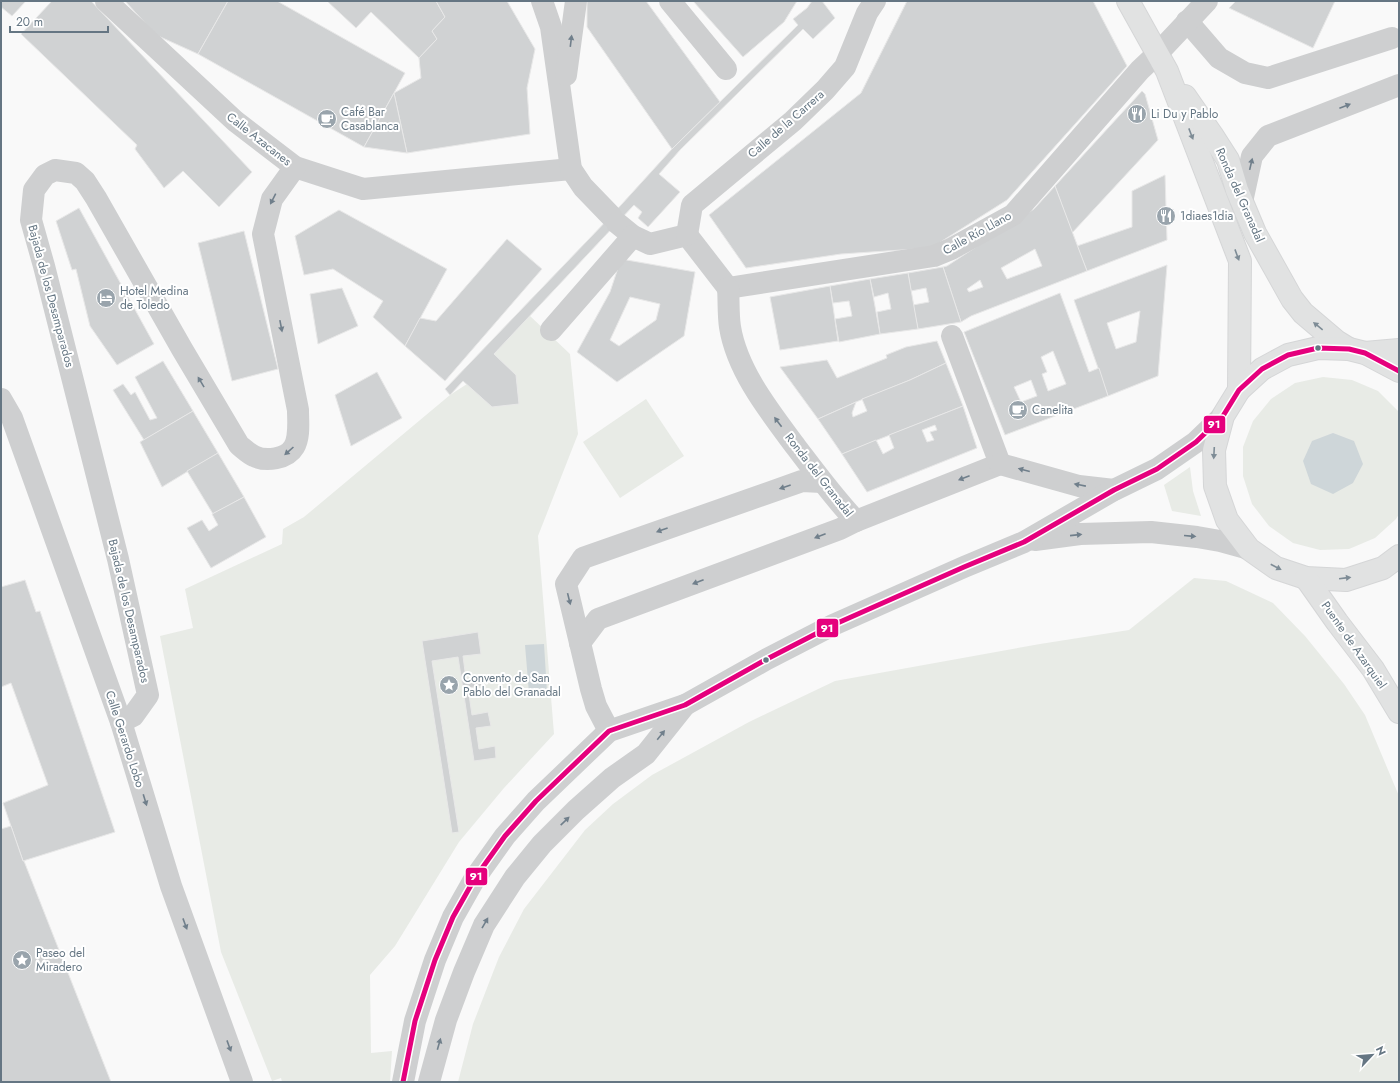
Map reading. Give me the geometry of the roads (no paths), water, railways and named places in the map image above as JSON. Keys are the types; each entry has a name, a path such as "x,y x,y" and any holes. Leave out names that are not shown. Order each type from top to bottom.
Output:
{"main road":[{"name":"Ronda del Granadal","path":"1128,1 1162,62 1228,160 1237,190 1255,233 1302,314 1336,341 1399,371"},
{"name":"Ronda del Granadal","path":"1162,62 1240,261 1239,390"},
{"name":"Ronda del Granadal","path":"1357,351 1318,348 1288,355 1262,369 1239,390 1223,416 1214,450 1215,486 1227,520 1249,549 1276,568 1306,578 1346,580 1383,568 1399,556"},
{"path":"1357,351 1399,350"},
{"name":"Puente de Azarquiel","path":"1306,578 1373,669 1399,712"}],"street":[{"name":"Calle Azacanes","path":"106,1 234,121 295,167 363,189 571,170"},
{"path":"542,1 551,27 571,170 582,187 620,225 650,244 687,235 728,288"},
{"path":"562,108 576,1"},
{"path":"670,1 726,69"},
{"name":"Calle de la Carrera","path":"687,235 692,205 793,121 835,79 844,67 867,13 875,1"},
{"name":"Calle Río Llano","path":"728,288 934,256 951,249 1013,215 1140,70 1162,62 1187,21 1207,1"},
{"path":"1187,21 1219,58 1245,73 1268,78 1392,38"},
{"path":"1242,202 1252,156 1268,136 1399,85"},
{"name":"Bajada de los Desamparados","path":"121,722 133,716 148,695 116,551 31,220 34,190 45,175 55,170 76,173 85,181 182,350 239,445 254,456 265,459 282,457 294,448 298,432 298,410 263,234 272,199 295,167"},
{"path":"551,330 620,225"},
{"name":"Ronda del Granadal","path":"728,288 730,328 746,375 770,412 822,482 856,521 1000,464"},
{"path":"952,336 1000,464 1079,486 1114,490"},
{"name":"Calle Gerardo Lobo","path":"1,399 12,418 121,722 171,886 242,1082"},
{"name":"Ronda del Granadal","path":"1024,542 1114,490 1157,469 1196,442 1223,416"},
{"path":"609,731 596,706 591,690 566,584 583,558 802,481 822,482"},
{"path":"580,643 598,619 840,529 856,521"},
{"path":"403,1082 415,1021 435,960 453,917 475,878 505,836 536,801 609,731 685,705 832,625 1024,542 1080,534 1151,532 1197,537 1220,541 1249,549"},
{"path":"429,1082 446,1020 464,972 484,925 515,877 542,844 576,810 612,778 646,754 685,705"}],"place":[{"name":"Li Du y Pablo","path":"1137,114"},
{"name":"Café Bar Casablanca","path":"327,119"},
{"name":"1diaes1dia","path":"1166,216"},
{"name":"Hotel Medina de Toledo","path":"106,298"},
{"name":"Canelita","path":"1018,410"},
{"name":"Convento de San Pablo del Granadal","path":"449,685"},
{"name":"Paseo del Miradero","path":"22,960"}]}
